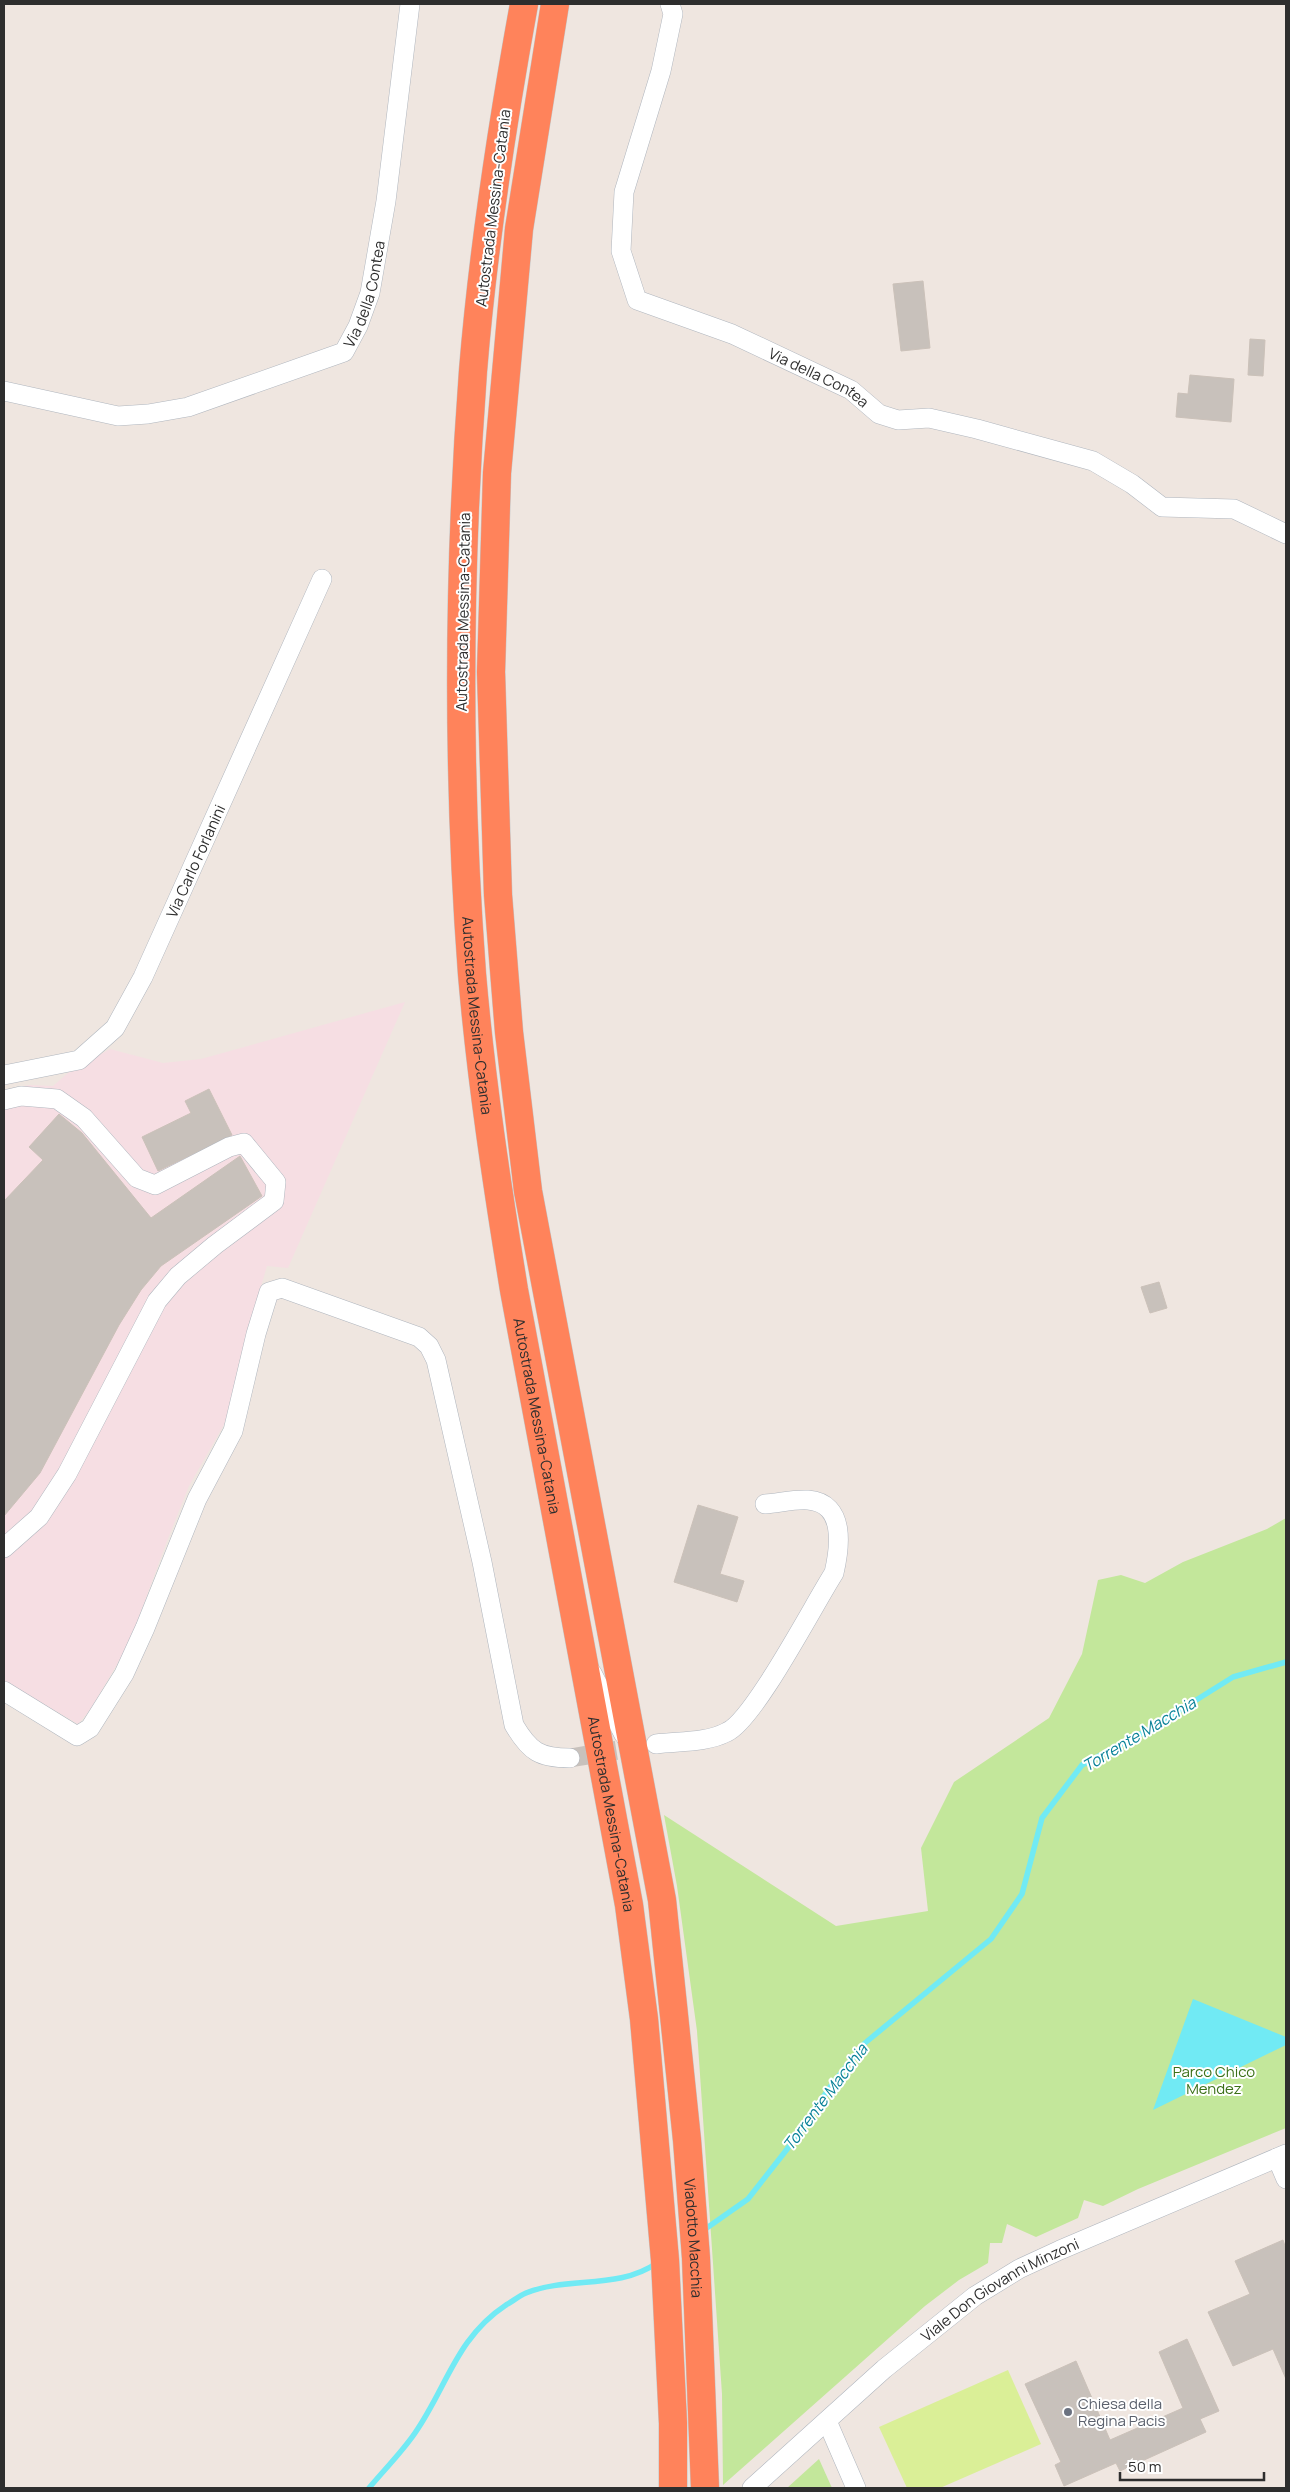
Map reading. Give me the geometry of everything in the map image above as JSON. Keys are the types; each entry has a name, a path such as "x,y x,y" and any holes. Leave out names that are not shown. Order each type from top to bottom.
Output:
{"highway":[{"name":"Autostrada Messina-Catania","path":"524,4 489,226 473,377 462,589 463,817 476,1010 498,1194 514,1290 629,1904 644,2019"},
{"name":"Autostrada Messina-Catania","path":"555,4 519,229 504,378 492,590 491,672 494,816 504,983 528,1191 614,1648 645,1749 672,1988"},
{"name":"Viadotto Macchia","path":"672,1988 696,2258 705,2488"},
{"name":"Viadotto Macchia","path":"644,2019 665,2260 673,2423 673,2488"}],"street":[{"name":"Via della Contea","path":"4,391 118,416 148,414 188,407 344,352 358,326 370,293 386,201 410,4"},
{"name":"Via della Contea","path":"670,4 673,14 661,71 624,192 621,252 637,300 732,334 851,390 879,414 898,420 929,418 1093,461 1132,484 1162,507 1234,509 1286,534"},
{"name":"Via Carlo Forlanini","path":"4,1075 79,1060 115,1028 144,978 322,579"},
{"path":"4,1100 21,1096 57,1099 84,1118 137,1178 155,1185 229,1147 244,1143 276,1182 274,1201 185,1270 156,1302 67,1474 39,1516 4,1548"},
{"path":"4,1691 77,1736 90,1728 124,1674 145,1628 196,1499 233,1431 256,1334 269,1292 282,1288 419,1337 429,1346 436,1360 482,1562 514,1725 523,1741 533,1751 551,1758 570,1758"},
{"path":"582,1654 608,1704 645,1749 712,1739 730,1732 758,1700 834,1573 839,1552 839,1532 835,1516 824,1505 808,1500 765,1504"},
{"path":"602,1760 614,1648"},
{"path":"1282,2156 1286,2179"},
{"name":"Viale Don Giovanni Minzoni","path":"752,2488 938,2324 974,2296 1019,2269 1282,2156"},
{"path":"827,2421 856,2488"}],"shaded area":[{"path":"405,1002 288,1268 267,1266 240,1359 226,1421 189,1486 129,1644 90,1710 78,1724 4,1681 4,1090 29,1085 53,1086 68,1073 110,1049 163,1063 201,1059"}],"green space":[{"name":"Parco Chico Mendez","path":"1286,1518 1286,2128 1138,2189 1103,2206 1084,2200 1078,2218 1036,2237 1007,2224 1002,2243 990,2243 988,2263 959,2280 925,2306 723,2485 722,2394 697,2031 677,1886 664,1815 836,1926 928,1911 921,1848 954,1782 1049,1718 1082,1654 1098,1580 1121,1575 1145,1583 1183,1562 1267,1529"},
{"path":"1008,2370 1041,2444 940,2488 907,2488 879,2427"},
{"path":"819,2459 832,2488 787,2488"}],"water":[{"path":"1193,1999 1286,2037 1286,2045 1153,2110"}],"building":[{"path":"923,281 930,348 901,351 893,284"},
{"path":"1250,339 1265,340 1263,376 1248,375"},
{"path":"1190,375 1234,379 1231,422 1176,417 1178,393 1188,394"},
{"path":"209,1089 232,1135 158,1171 142,1137 191,1113 185,1101"},
{"path":"59,1114 82,1133 151,1218 240,1156 262,1196 161,1266 141,1290 119,1325 40,1473 4,1516 4,1201 43,1160 29,1147"},
{"path":"1159,1282 1167,1308 1150,1313 1141,1287"},
{"path":"698,1505 738,1517 720,1574 744,1581 737,1602 674,1582"},
{"path":"1283,2240 1286,2249 1286,2379 1273,2349 1233,2366 1208,2312 1250,2294 1235,2261"},
{"path":"1187,2339 1219,2411 1200,2419 1206,2432 1120,2471 1116,2463 1064,2486 1055,2465 1061,2462 1025,2384 1076,2361 1110,2440 1183,2408 1159,2352"}],"waterway":[{"name":"Torrente Macchia","path":"701,2232 748,2199 788,2148 830,2087 865,2043 991,1939 1022,1894 1042,1818 1082,1765 1150,1729 1233,1677 1286,1662"},
{"name":"Torrente Macchia","path":"369,2488 415,2433 464,2348 475,2332 489,2318 526,2293 559,2285 626,2277 657,2263"}],"tunnel":[{"path":"570,1758 643,1746"}],"place":[{"name":"Chiesa della Regina Pacis","path":"1068,2412"}]}
